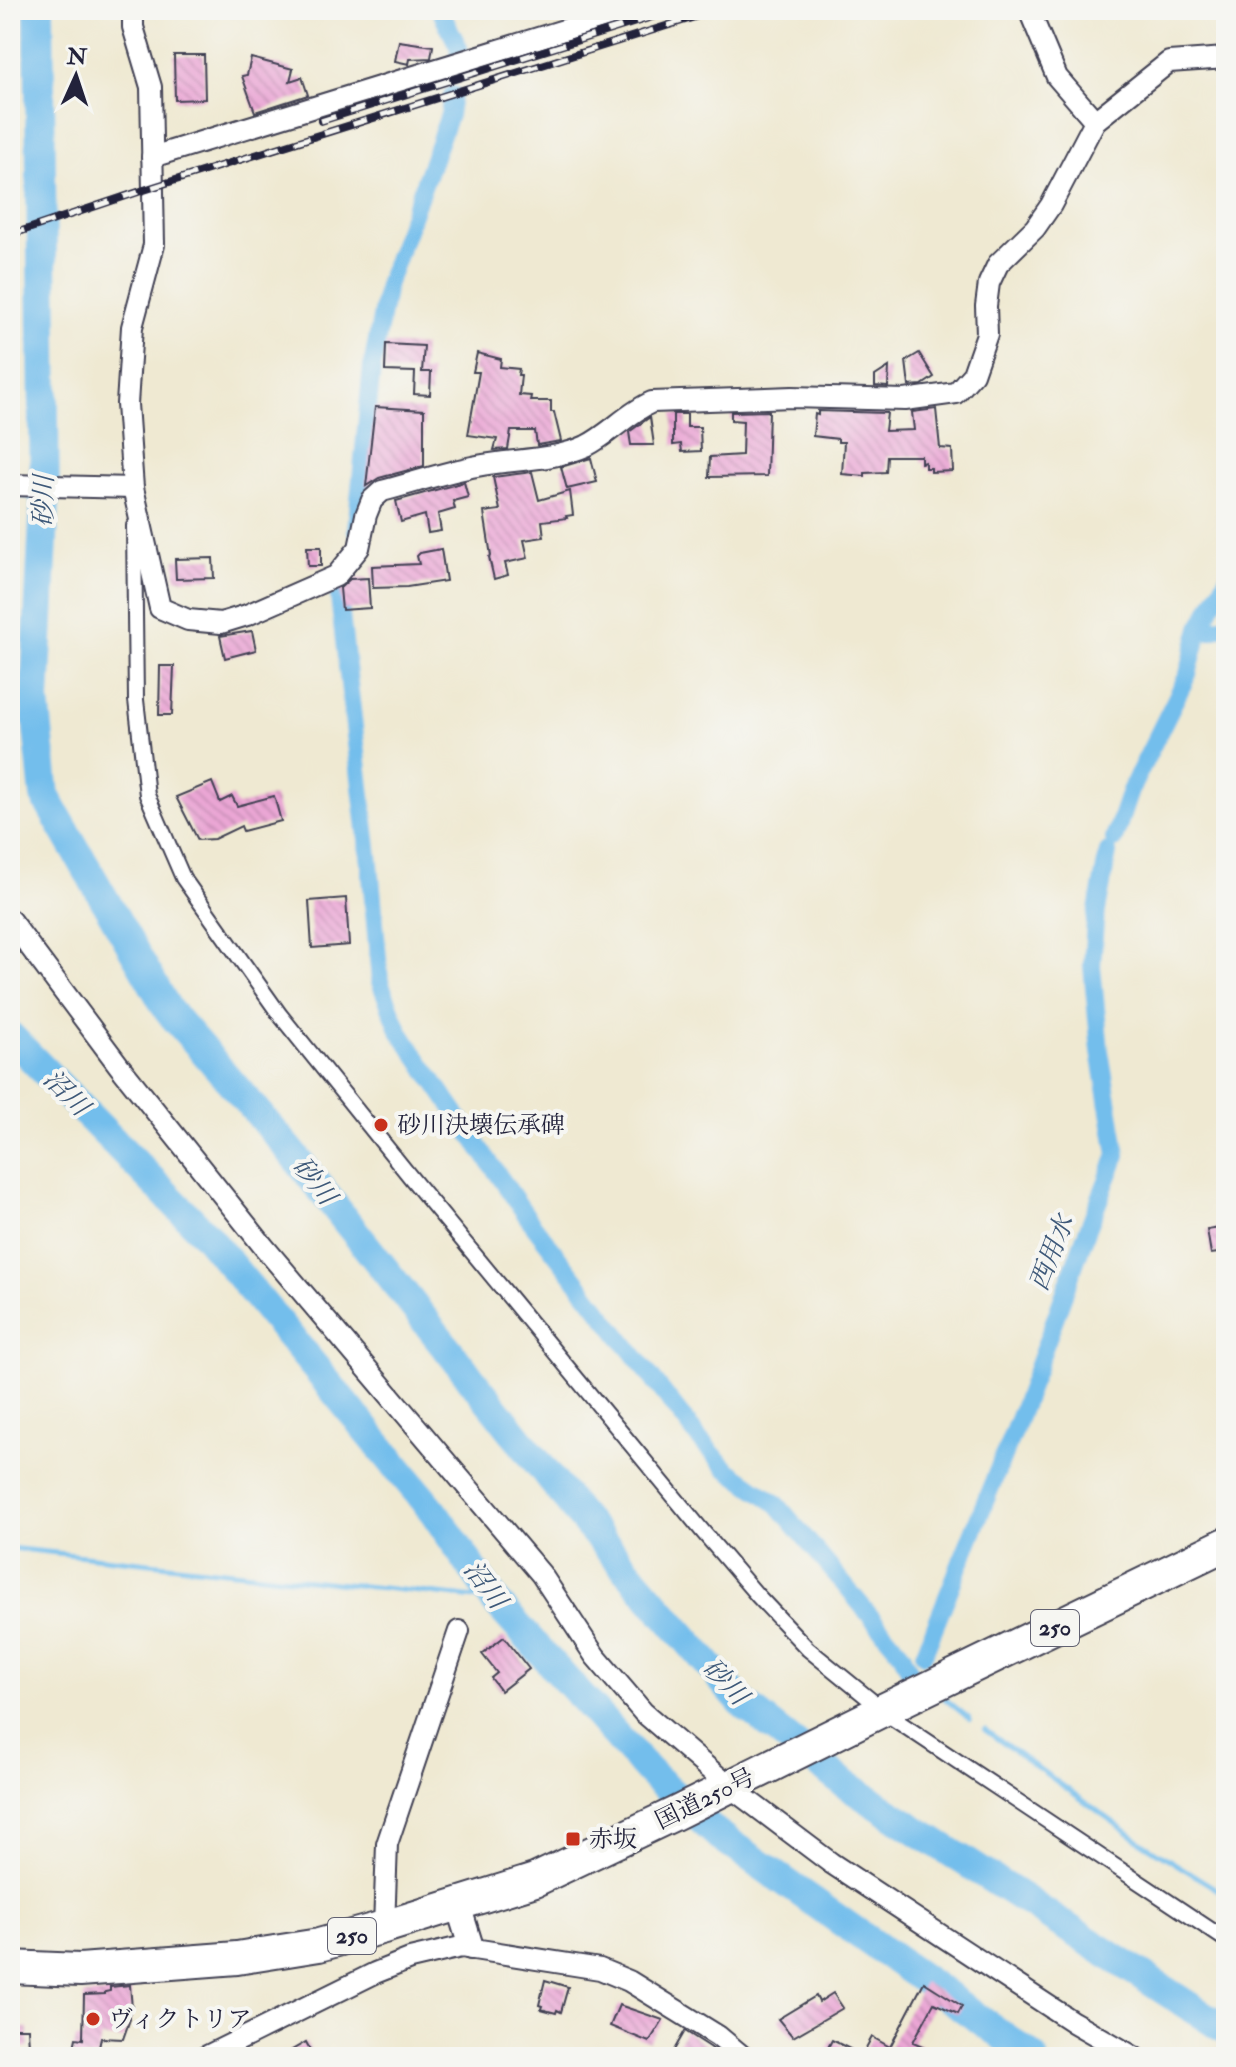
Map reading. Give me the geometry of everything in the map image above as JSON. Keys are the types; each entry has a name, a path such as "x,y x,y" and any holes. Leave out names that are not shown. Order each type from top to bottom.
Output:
{"highway":[{"name":"国道250号","path":"10,1967 80,1970 237,1958 319,1945 535,1880 1226,1544"}],"street":[{"path":"133,10 133,27 151,87 154,245 132,327 127,404 133,488 136,700 147,795 183,878 299,1039 704,1533 808,1649 883,1710 1226,1940"},
{"path":"152,157 629,10"},
{"path":"1029,10 1057,77 1095,121"},
{"path":"133,488 160,608 188,620 221,623 247,615 336,576 359,548 372,500 382,491 476,466 554,455 584,447 613,429 634,410 652,402 792,397 905,400 956,393 973,374 987,334 989,283 998,264 1035,228 1051,205 1095,121 1169,62 1226,58"},
{"path":"10,485 133,488"},
{"path":"10,920 120,1067 264,1247 541,1574 595,1656 643,1712 726,1789 831,1863 1073,2022 1134,2057"},
{"path":"384,1927 387,1844 459,1631"},
{"path":"458,1905 471,1947"},
{"path":"205,2057 375,1973 410,1959 461,1947 585,1966 629,1981 718,2036 743,2057"}],"building":[{"path":"399,41 433,46 431,58 410,59 409,64 395,61"},
{"path":"174,55 204,55 205,99 175,100"},
{"path":"251,58 293,69 290,81 302,77 308,95 255,112 242,76 247,75"},
{"path":"386,344 424,346 422,372 431,372 430,395 414,394 415,372 385,371"},
{"path":"477,353 501,359 500,367 519,369 519,395 531,396 530,401 551,401 551,412 554,412 561,441 537,445 535,431 511,431 508,449 494,450 497,439 468,435 479,372 473,372"},
{"path":"919,353 934,377 922,385 909,386 906,361"},
{"path":"889,367 888,387 875,386 875,376"},
{"path":"375,407 424,410 424,466 379,478 366,486"},
{"path":"936,409 940,448 952,449 953,471 931,472 931,468 925,468 925,462 921,463 921,456 887,456 886,472 865,473 865,476 842,474 844,442 813,436 818,411 887,413 885,431 914,430 912,412"},
{"path":"769,411 767,476 709,477 710,457 742,455 743,421 731,420 731,412"},
{"path":"673,414 687,414 687,427 700,427 701,451 682,452 681,444 673,445"},
{"path":"650,417 654,445 631,445 629,432"},
{"path":"591,458 597,482 567,489 561,467"},
{"path":"532,472 539,500 570,491 573,515 542,521 544,537 524,540 528,558 505,563 508,575 494,579 484,512 500,510 493,477"},
{"path":"464,482 468,497 453,501 455,509 438,514 441,531 428,533 425,515 401,522 396,501"},
{"path":"307,547 321,547 321,566 308,566"},
{"path":"441,549 446,581 373,588 372,566 419,564 417,556 420,553"},
{"path":"213,558 214,578 176,579 175,559"},
{"path":"368,578 370,608 342,610 340,588 350,579"},
{"path":"252,631 256,650 225,658 220,636"},
{"path":"160,666 174,666 172,715 159,715"},
{"path":"212,782 220,802 232,796 237,806 274,796 281,821 243,831 241,826 214,839 198,840 176,797"},
{"path":"346,898 349,945 312,948 309,901"},
{"path":"1226,1227 1226,1252 1211,1254 1207,1230"},
{"path":"504,1637 529,1669 501,1691 491,1678 497,1673 482,1654"},
{"path":"545,1980 568,1987 561,2012 541,2009 539,2005"},
{"path":"924,1982 962,2006 958,2014 934,2003 913,2042 948,2057 823,2057 832,2040 862,2055 872,2037 890,2047"},
{"path":"130,1985 132,2008 129,2008 130,2019 123,2039 101,2038 97,2057 72,2057 76,2038 83,2039 84,1995 105,1994 110,1987"},
{"path":"833,1993 843,2008 793,2037 778,2019 816,1996 819,2002"},
{"path":"619,2005 663,2020 649,2042 610,2026"},
{"path":"10,2028 28,2028 29,2047 10,2048"},
{"path":"685,2031 710,2047 723,2057 670,2057"},
{"path":"306,2042 314,2057 280,2057"}],"waterway":[{"name":"砂川","path":"39,10 45,499 35,700 45,796 168,1010 289,1149 581,1517 741,1702 842,1782 1226,2030"},
{"path":"440,10 459,48 458,55"},
{"path":"356,530 372,367 387,285 449,115 452,95"},
{"path":"15,495 45,499"},
{"path":"345,580 338,589 370,864 380,982 400,1032 528,1218 701,1441 727,1469 777,1504 902,1654 910,1672"},
{"path":"1200,628 1226,580"},
{"name":"西用水","path":"1114,839 1130,791 1188,674 1200,628 1209,631 1226,625"},
{"name":"西用水","path":"924,1654 1019,1417 1117,1155 1100,1051 1092,966 1095,921 1108,852"},
{"name":"沼川","path":"10,1036 206,1235 434,1512 494,1600 648,1771 716,1833 1033,2057"},
{"path":"10,1548 494,1600"},
{"path":"945,1699 970,1719"},
{"path":"985,1730 1144,1844 1226,1895"}],"railway":[{"path":"321,121 674,10"},
{"path":"10,235 717,10"}],"place":[{"name":"砂川決壊伝承碑","path":"381,1125"},
{"name":"赤坂","path":"573,1839"},
{"name":"ヴィクトリア","path":"93,2019"}]}
